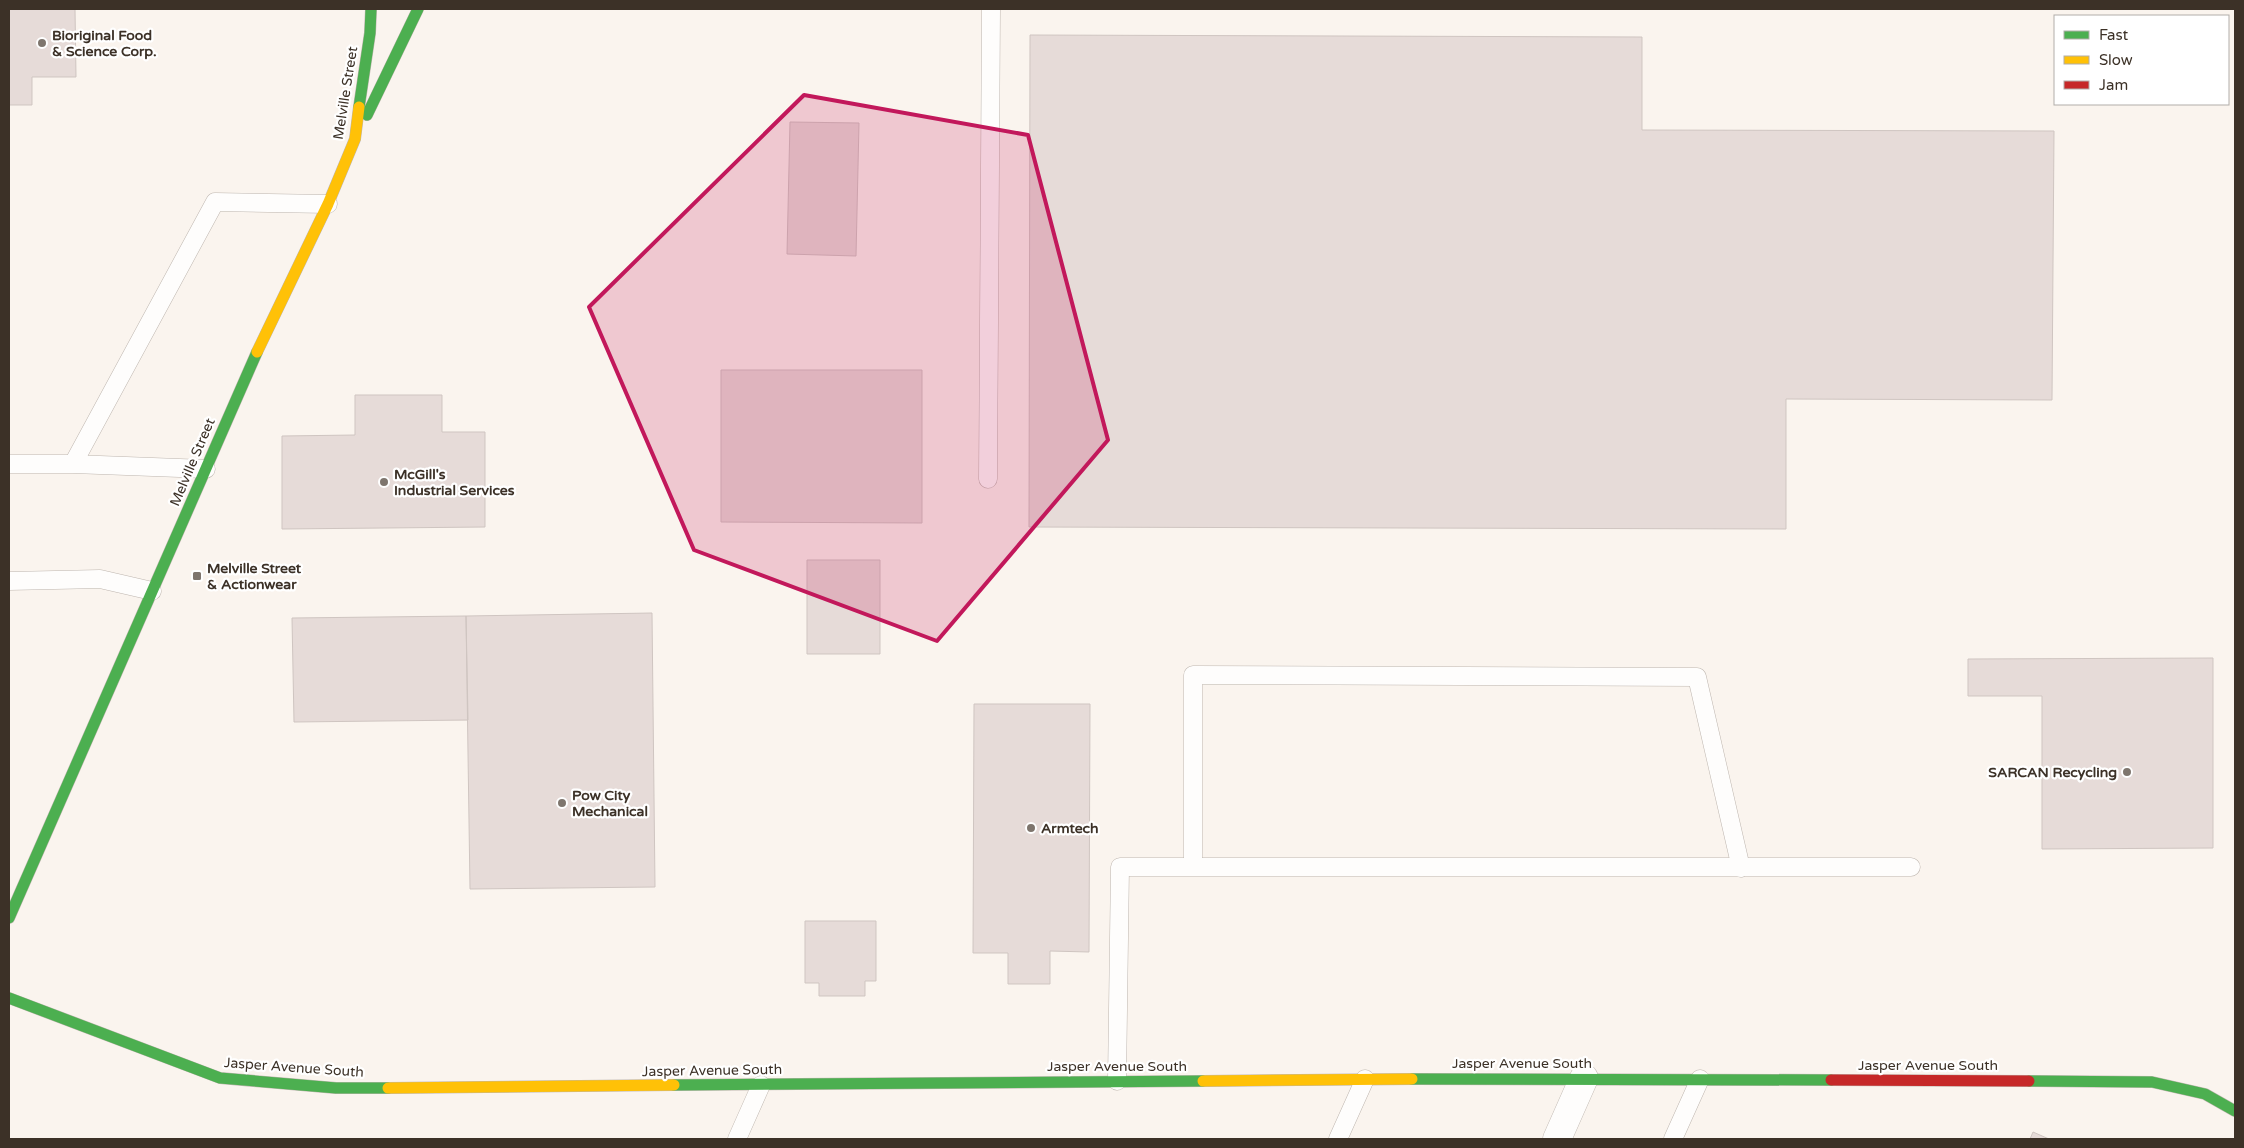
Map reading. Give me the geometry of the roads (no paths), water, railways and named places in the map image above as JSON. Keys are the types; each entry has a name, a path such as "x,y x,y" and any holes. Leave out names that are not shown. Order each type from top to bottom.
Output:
{"street":[{"name":"Melville Street","path":"9,918 239,390 328,204 355,139 370,33 371,9"},
{"path":"355,139 418,9"},
{"name":"Jasper Avenue South","path":"9,998 220,1078 336,1088 1584,1078 2152,1082 2205,1094 2235,1111"},
{"path":"1557,1139 1584,1078"}],"lane":[{"path":"988,479 991,9"},
{"path":"73,464 215,202 328,204"},
{"path":"9,464 73,464 206,469"},
{"path":"9,581 100,578 152,591"},
{"path":"1193,867 1193,675 1697,677 1741,868"},
{"path":"1117,1081 1120,867 1911,867"},
{"path":"1673,1139 1700,1078"},
{"path":"1338,1139 1365,1079"},
{"path":"737,1139 761,1085"}],"place":[{"name":"Bioriginal Food & Science Corp.","path":"42,43"},
{"name":"McGill's Industrial Services","path":"384,482"},
{"name":"Melville Street & Actionwear","path":"197,576"},
{"name":"SARCAN Recycling","path":"2127,772"},
{"name":"Pow City Mechanical","path":"562,803"},
{"name":"Armtech","path":"1031,828"}]}
